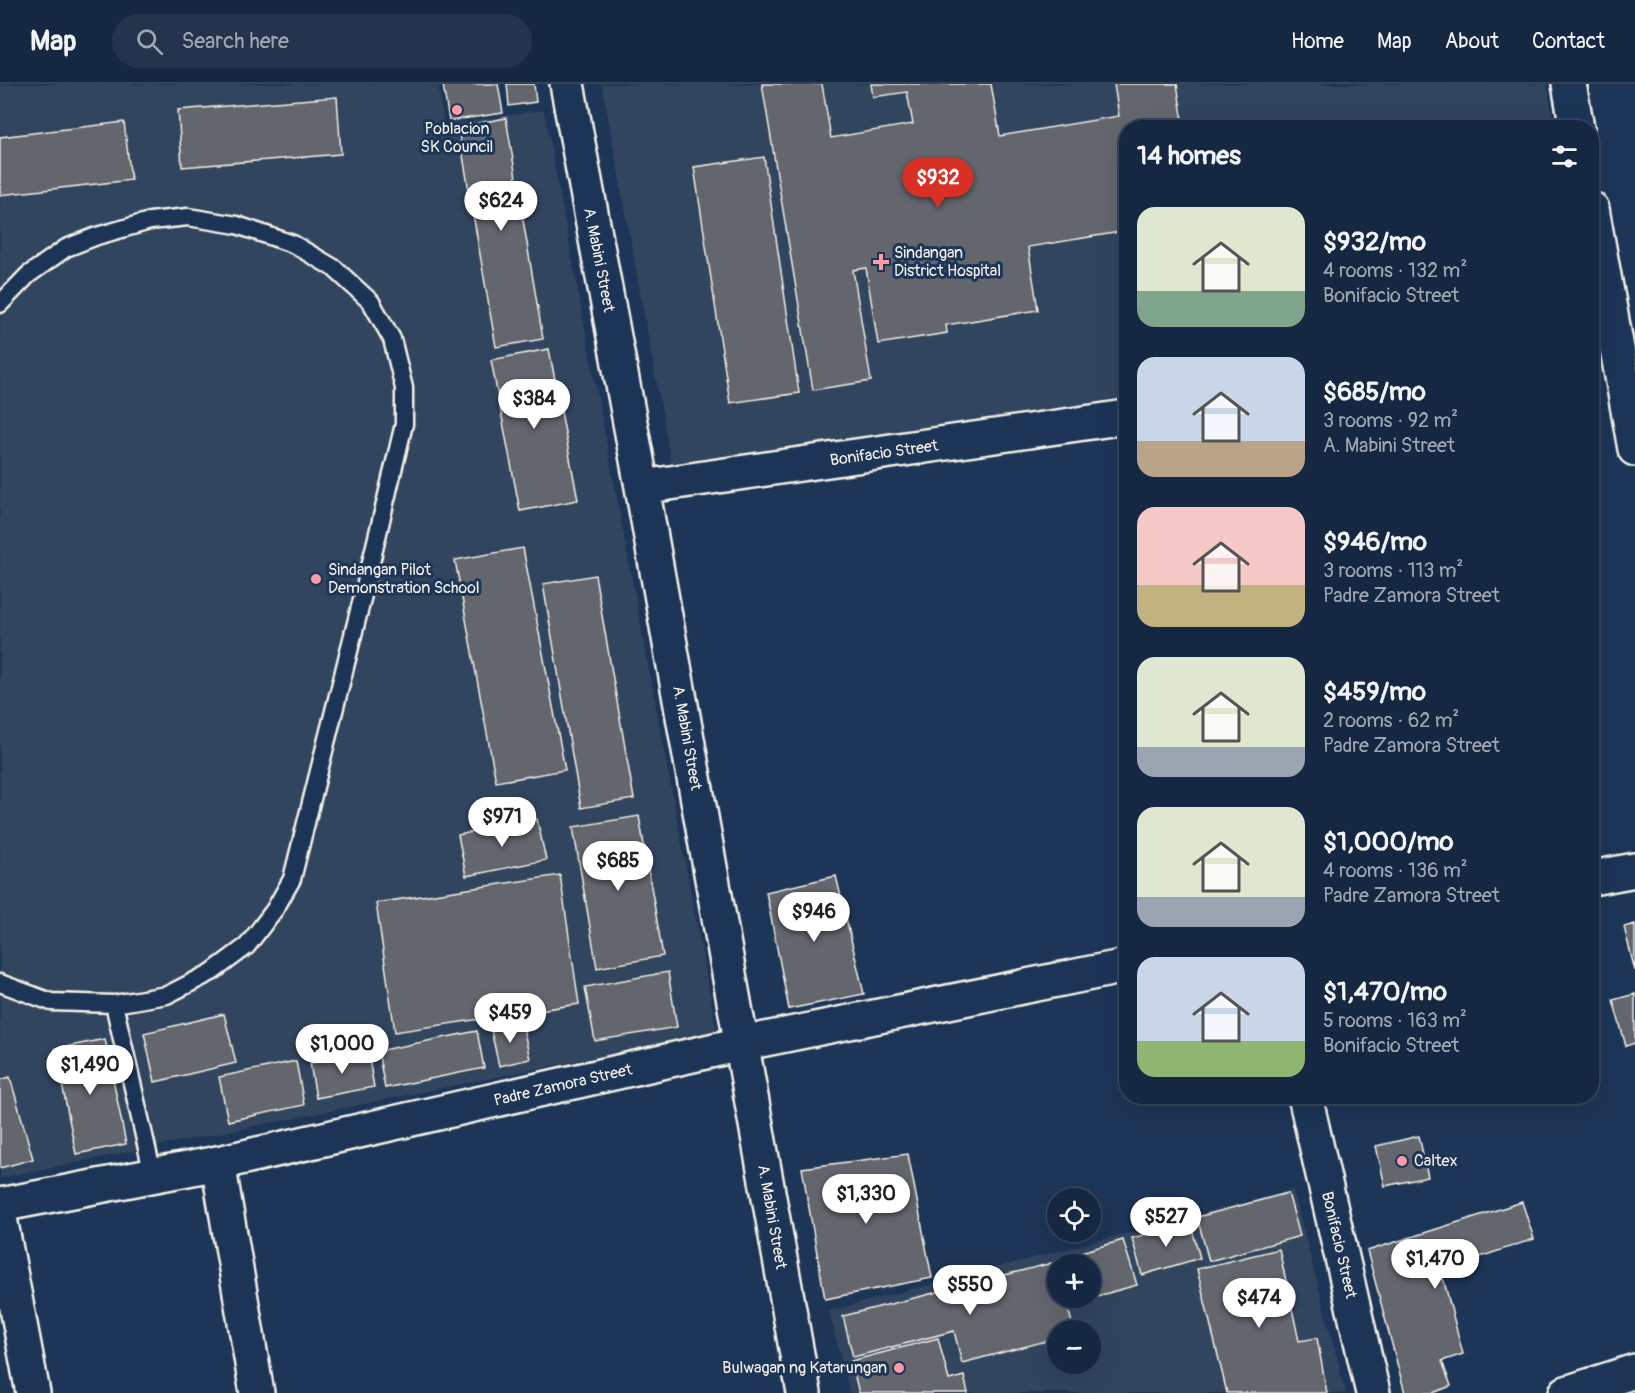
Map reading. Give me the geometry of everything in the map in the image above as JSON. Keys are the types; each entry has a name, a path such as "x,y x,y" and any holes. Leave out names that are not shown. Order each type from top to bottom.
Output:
{"street":[{"name":"A. Mabini Street","path":"567,84 642,487 804,1393"},
{"path":"1569,84 1576,120"},
{"path":"1599,248 1635,449"},
{"name":"Bonifacio Street","path":"642,487 1119,418"},
{"path":"1599,877 1635,870"},
{"name":"Padre Zamora Street","path":"0,1205 219,1163 741,1044 1119,967"},
{"name":"Bonifacio Street","path":"1307,1104 1373,1393"},
{"path":"219,1163 257,1393"},
{"path":"0,1218 33,1393"},
{"path":"1566,1393 1635,1371"}],"lane":[{"path":"0,304 37,268 66,248 97,236 150,221 188,217 237,225 293,244 334,268 371,302 392,339 404,388 404,424 367,579 292,879 275,909 247,946 212,972 166,995 114,1004 51,1002 0,983"},
{"path":"114,1004 153,1175"}],"shaded area":[{"name":"Sindangan Pilot Demonstration School","path":"0,84 438,84 444,125 544,110 717,1032 0,1178"},
{"name":"Sindangan District Hospital","path":"602,84 1547,84 1553,120 1119,120 1119,398 672,467"},
{"path":"1293,1190 1346,1393 850,1393 829,1311 1047,1254 1047,1308 1101,1308 1101,1254 1048,1254 1101,1242 1101,1240"}],"building":[{"path":"498,84 503,113 449,121 443,85"},
{"path":"507,84 534,84 536,102 509,106"},
{"path":"762,84 822,84 831,138 913,124 907,92 873,97 871,84 991,84 1000,136 1119,116 1114,84 1177,84 1183,120 1119,120 1119,232 1028,247 1038,310 946,325 947,333 878,344 866,268 853,270 871,381 813,390"},
{"path":"337,97 341,154 182,167 178,110"},
{"path":"506,118 543,339 496,347 458,127"},
{"path":"124,122 131,180 0,195 0,137"},
{"path":"764,157 799,393 730,403 694,167"},
{"path":"549,349 578,500 520,511 491,360"},
{"path":"523,548 565,770 496,782 455,560"},
{"path":"595,575 634,799 581,808 543,584"},
{"path":"639,816 663,956 597,968 573,827"},
{"path":"537,819 546,860 466,876 458,835"},
{"path":"560,875 579,1004 395,1032 376,903"},
{"path":"836,876 864,994 789,1009 766,892"},
{"path":"1635,924 1635,971 1624,927"},
{"path":"668,972 677,1027 595,1041 585,987"},
{"path":"1635,994 1635,1043 1626,1046 1613,1000"},
{"path":"224,1014 236,1063 155,1082 144,1033"},
{"path":"522,1023 530,1059 499,1066 491,1030"},
{"path":"477,1031 484,1068 385,1088 378,1051"},
{"path":"105,1039 126,1144 76,1154 55,1049"},
{"path":"368,1053 374,1087 316,1098 310,1063"},
{"path":"296,1061 304,1105 228,1121 219,1077"},
{"path":"10,1077 33,1159 0,1168 0,1080"},
{"name":"Caltex","path":"1419,1136 1428,1177 1385,1186 1376,1146"},
{"path":"908,1154 932,1278 825,1299 802,1168"},
{"path":"1288,1193 1300,1236 1209,1261 1197,1217"},
{"path":"1522,1202 1534,1239 1441,1270 1463,1354 1442,1361 1451,1386 1433,1393 1405,1393 1367,1251"},
{"path":"1190,1222 1200,1258 1142,1275 1132,1238"},
{"path":"1123,1240 1137,1285 1101,1295 1101,1254 1074,1254"},
{"path":"1279,1249 1299,1341 1317,1338 1327,1393 1227,1393 1197,1269"},
{"path":"1047,1264 1047,1308 1068,1308 1071,1320 1047,1320 1047,1341 962,1363 954,1331 853,1357 843,1316"},
{"name":"Bulwagan ng Katarungan","path":"938,1338 949,1380 964,1376 968,1393 859,1393 851,1361"}],"place":[{"name":"Poblacion SK Council","path":"457,110"},
{"name":"Sindangan District Hospital","path":"881,262"},
{"name":"Sindangan Pilot Demonstration School","path":"316,579"},
{"name":"Caltex","path":"1402,1161"},
{"name":"Bulwagan ng Katarungan","path":"899,1368"}]}
